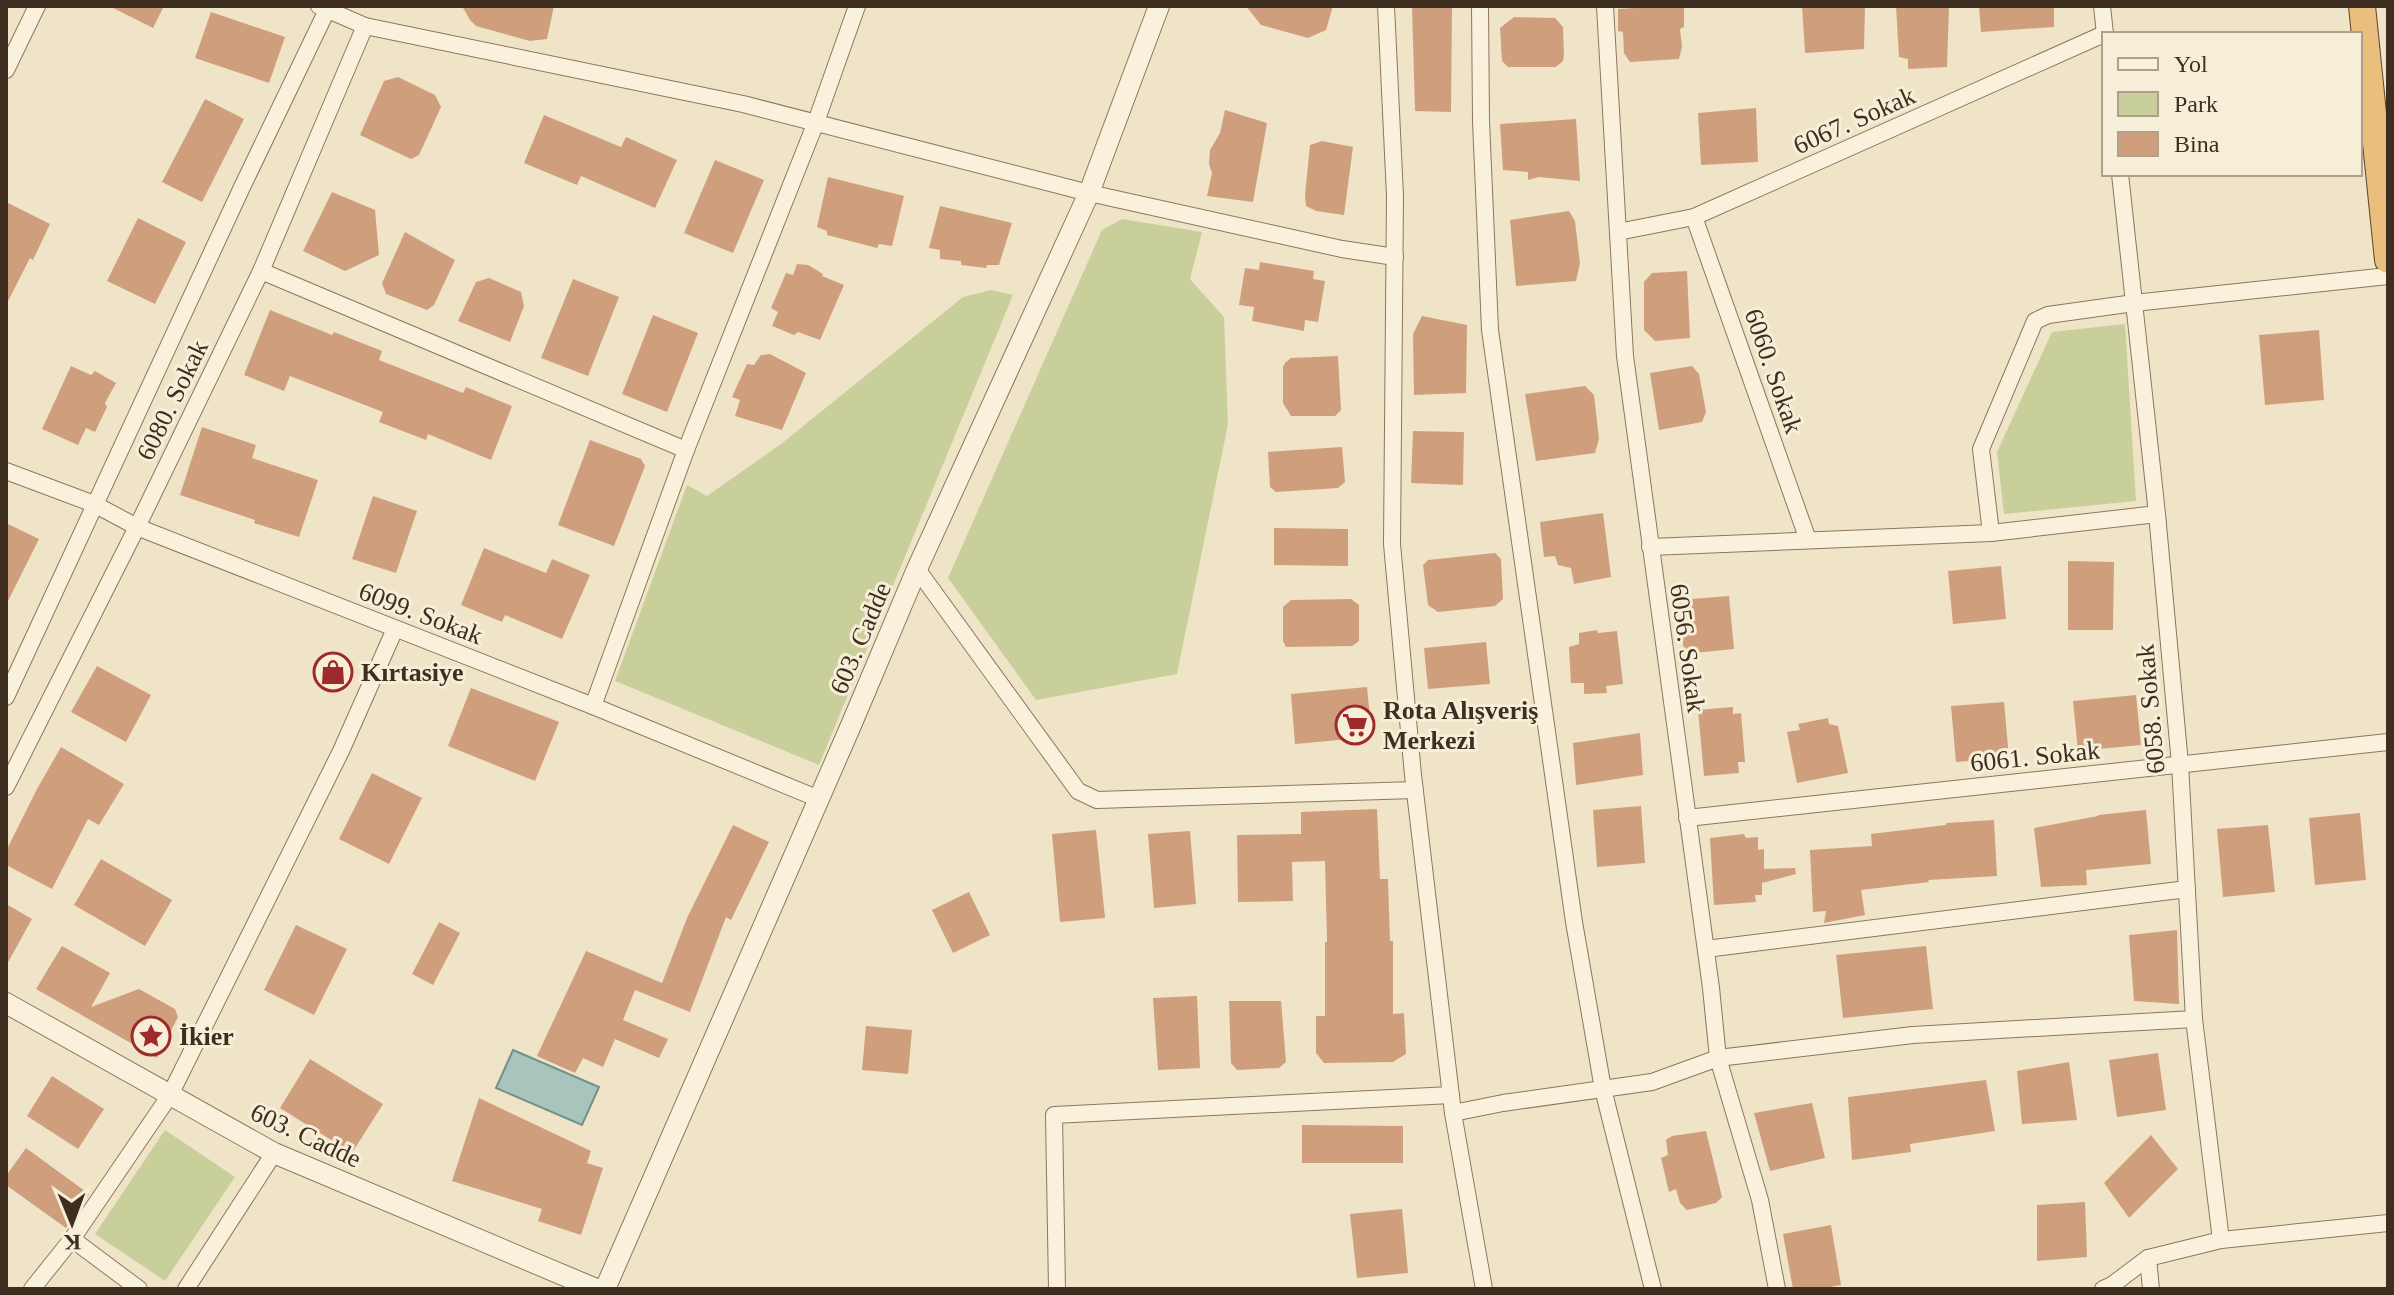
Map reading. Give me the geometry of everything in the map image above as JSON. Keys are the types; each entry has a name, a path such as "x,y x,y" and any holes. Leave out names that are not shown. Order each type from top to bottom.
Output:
{"highway":[{"path":"2362,6 2388,260"}],"street":[{"path":"6,70 37,6"},
{"path":"593,706 686,450 816,122 857,6"},
{"name":"603. Cadde","path":"605,1289 917,569 1089,193 1159,6"},
{"path":"1386,6 1395,196 1392,544 1415,790 1453,1113 1484,1289"},
{"path":"1480,6 1481,121 1490,330 1574,922 1603,1089 1653,1289"},
{"name":"6056. Sokak","path":"1605,6 1625,356 1706,949 1718,1058 1760,1200 1777,1289"},
{"path":"2102,6 2105,32"},
{"path":"6,697 323,8 365,26 743,104 1089,193 1342,249 1395,257"},
{"name":"6080. Sokak","path":"6,787 261,271 365,26"},
{"name":"6067. Sokak","path":"1618,232 1694,217 2102,35"},
{"name":"6058. Sokak","path":"2120,176 2157,514 2180,764 2194,1019 2221,1240"},
{"name":"6060. Sokak","path":"1694,217 1808,540"},
{"path":"261,271 686,450"},
{"path":"1991,533 1981,449 2035,321 2048,315 2134,303 2388,276"},
{"name":"6099. Sokak","path":"6,471 94,504 137,527 593,706 819,799"},
{"path":"1650,547 1991,533 2157,514"},
{"path":"917,569 1078,791 1097,800 1415,790"},
{"path":"32,1289 72,1239 170,1095 341,751 395,629"},
{"name":"6061. Sokak","path":"1687,818 2388,742"},
{"path":"1706,949 2187,889"},
{"name":"603. Cadde","path":"6,1003 274,1153 596,1289"},
{"path":"1453,1113 1652,1082 1718,1058 1913,1035 2194,1019"},
{"path":"1057,1289 1054,1115 1451,1095"},
{"path":"186,1289 274,1153"},
{"path":"2103,1289 2148,1258 2221,1240 2388,1223"},
{"path":"72,1239 139,1289"},
{"path":"2148,1258 2151,1289"}],"green space":[{"path":"1122,219 1202,232 1190,279 1224,317 1228,424 1177,674 1036,700 948,578 1102,230"},
{"path":"991,290 1013,295 819,765 615,681 687,485 707,496 781,444 963,297"},
{"path":"2125,324 2136,501 2004,514 1997,452 2052,332"},
{"path":"165,1130 235,1177 165,1281 95,1234"}],"water":[{"path":"513,1050 599,1087 582,1125 496,1088"}],"building":[{"path":"109,6 164,6 153,28"},
{"path":"462,6 554,6 547,39 530,41 476,26"},
{"path":"1246,6 1333,6 1326,30 1308,38 1261,25"},
{"path":"1636,6 1684,7 1679,59 1630,62 1624,53 1623,32 1618,31 1618,9"},
{"path":"1802,6 1865,6 1864,49 1805,53"},
{"path":"1896,6 1949,6 1947,67 1908,69 1908,59 1899,57"},
{"path":"1979,6 2054,6 2054,27 1981,32"},
{"path":"1412,7 1452,7 1451,112 1415,111"},
{"path":"211,12 285,37 269,83 195,58"},
{"path":"1514,17 1555,18 1563,27 1563,61 1556,67 1508,67 1502,61 1500,28"},
{"path":"398,77 435,95 441,107 419,155 411,159 360,135 384,81"},
{"path":"205,99 244,119 202,202 162,182"},
{"path":"1756,108 1758,162 1701,165 1698,113"},
{"path":"1225,110 1267,123 1253,202 1207,196 1212,173 1210,150 1220,133"},
{"path":"544,115 621,147 626,137 677,160 655,208 581,176 577,185 524,163"},
{"path":"1576,119 1580,181 1539,177 1528,180 1528,172 1503,170 1500,124"},
{"path":"1322,141 1353,147 1344,215 1316,211 1306,206 1310,145"},
{"path":"715,160 764,180 733,253 684,233"},
{"path":"828,177 904,196 892,246 879,244 877,248 827,235 827,231 817,227"},
{"path":"332,192 375,210 379,255 345,271 303,251"},
{"path":"6,202 50,224 6,305"},
{"path":"940,206 1012,223 999,265 987,265 986,268 961,265 961,261 940,259 940,250 929,248"},
{"path":"1569,211 1575,221 1580,263 1576,281 1516,286 1510,220"},
{"path":"138,218 186,242 155,304 107,281"},
{"path":"405,232 455,260 434,305 427,310 386,294 382,283"},
{"path":"1260,262 1314,271 1313,279 1325,281 1318,322 1305,320 1304,331 1252,321 1254,307 1239,305 1245,268 1259,270"},
{"path":"797,264 808,265 822,276 844,285 820,340 798,332 794,335 772,326 778,312 771,308 786,273 793,275"},
{"path":"1687,271 1690,338 1655,341 1644,330 1644,282 1652,273"},
{"path":"489,278 521,292 524,306 510,342 458,321 476,282"},
{"path":"573,279 619,297 588,376 541,358"},
{"path":"270,310 382,351 379,360 463,393 466,387 512,406 491,460 428,434 426,440 379,422 383,412 290,376 284,391 244,375"},
{"path":"653,315 698,333 667,412 622,394"},
{"path":"1422,316 1467,325 1466,393 1414,395 1413,334"},
{"path":"2319,330 2324,400 2265,405 2259,335"},
{"path":"770,354 806,373 782,430 735,416 740,400 732,397 747,364 754,365 761,355"},
{"path":"1338,356 1341,410 1335,416 1291,416 1283,403 1285,363 1291,358"},
{"path":"71,366 91,375 95,371 116,383 95,432 86,428 78,445 42,429"},
{"path":"1692,366 1699,374 1706,412 1702,422 1659,430 1650,373"},
{"path":"1585,386 1594,395 1599,439 1595,453 1536,461 1525,394"},
{"path":"202,427 256,445 252,458 318,480 299,537 180,495"},
{"path":"1413,431 1464,432 1463,485 1411,483"},
{"path":"590,440 641,459 645,466 614,546 558,525"},
{"path":"1342,447 1345,482 1338,488 1276,492 1270,487 1268,452"},
{"path":"373,496 417,511 396,573 352,559"},
{"path":"1603,513 1611,577 1574,584 1571,568 1558,565 1555,556 1544,557 1540,522"},
{"path":"6,523 39,539 6,605"},
{"path":"1274,528 1348,529 1348,566 1274,565"},
{"path":"484,548 546,573 552,559 590,575 562,639 505,615 502,622 461,605"},
{"path":"1495,553 1501,559 1503,599 1495,606 1438,612 1428,605 1423,565 1428,560"},
{"path":"2068,561 2114,562 2113,630 2068,630"},
{"path":"2001,566 2006,619 1953,624 1948,571"},
{"path":"1729,596 1734,649 1684,654 1679,600"},
{"path":"1351,599 1359,605 1359,641 1352,646 1286,647 1283,641 1283,607 1291,600"},
{"path":"1597,630 1598,633 1617,631 1623,684 1606,686 1607,693 1584,694 1584,683 1571,683 1569,647 1579,644 1579,633"},
{"path":"1486,642 1490,684 1428,689 1424,648"},
{"path":"97,666 151,695 126,742 71,712"},
{"path":"1367,687 1372,737 1295,744 1291,694"},
{"path":"471,688 559,722 535,781 448,746"},
{"path":"2136,695 2141,745 2078,751 2073,701"},
{"path":"2004,702 2009,758 1956,762 1951,706"},
{"path":"1733,707 1733,714 1741,713 1745,762 1738,762 1739,773 1704,776 1698,710"},
{"path":"1828,718 1829,724 1838,726 1848,773 1797,783 1787,732 1800,730 1798,724"},
{"path":"1640,733 1643,775 1576,785 1573,743"},
{"path":"61,747 124,784 99,825 88,819 52,889 6,865 6,851"},
{"path":"372,773 422,798 389,864 339,839"},
{"path":"1641,806 1645,863 1597,867 1593,810"},
{"path":"1377,809 1380,879 1388,879 1390,941 1393,941 1393,1014 1404,1013 1406,1054 1393,1062 1324,1063 1316,1053 1316,1016 1325,1016 1325,861 1292,862 1293,901 1238,902 1237,835 1301,834 1301,812"},
{"path":"2146,810 2151,864 2086,870 2087,885 2041,887 2034,828 2098,815"},
{"path":"2360,813 2366,880 2315,885 2309,818"},
{"path":"1994,820 1997,876 1928,880 1861,890 1865,915 1824,923 1826,911 1813,912 1810,850 1872,846 1871,834 1946,823"},
{"path":"733,825 769,842 731,920 726,917 690,1012 635,990 623,1020 668,1039 659,1058 615,1039 603,1067 583,1058 575,1073 537,1056 586,951 662,983 687,918"},
{"path":"2268,825 2275,892 2223,897 2217,829"},
{"path":"1096,830 1105,918 1060,922 1052,834"},
{"path":"1190,831 1196,904 1154,908 1148,834"},
{"path":"1744,834 1746,838 1758,837 1758,850 1764,849 1764,869 1795,868 1796,874 1762,883 1762,895 1755,895 1756,902 1714,905 1710,838"},
{"path":"101,859 172,900 145,946 74,905"},
{"path":"969,892 990,935 953,953 932,910"},
{"path":"6,904 32,919 6,966"},
{"path":"439,922 460,933 433,985 412,974"},
{"path":"296,925 347,949 314,1015 264,990"},
{"path":"2177,930 2179,1004 2134,1001 2129,935"},
{"path":"62,946 110,973 91,1007 139,989 175,1009 178,1017 157,1058 36,989"},
{"path":"1926,946 1933,1009 1843,1018 1836,955"},
{"path":"1197,996 1200,1068 1158,1070 1153,998"},
{"path":"1229,1001 1281,1001 1286,1062 1279,1068 1237,1070 1231,1063"},
{"path":"866,1026 912,1030 908,1074 862,1070"},
{"path":"2158,1053 2166,1110 2117,1117 2109,1060"},
{"path":"310,1059 383,1104 352,1153 280,1108"},
{"path":"2069,1062 2077,1120 2022,1124 2017,1071"},
{"path":"52,1076 104,1109 78,1149 27,1116"},
{"path":"1986,1080 1995,1131 1910,1144 1911,1152 1852,1160 1848,1097"},
{"path":"479,1098 591,1151 587,1163 603,1168 581,1235 538,1221 542,1209 452,1181"},
{"path":"1812,1103 1825,1158 1770,1171 1754,1113"},
{"path":"1302,1125 1403,1126 1403,1163 1302,1163"},
{"path":"1706,1131 1722,1197 1716,1203 1687,1210 1680,1203 1676,1189 1669,1192 1661,1158 1668,1155 1666,1140 1672,1136"},
{"path":"2151,1135 2178,1169 2129,1218 2104,1183"},
{"path":"26,1148 89,1194 66,1228 6,1185 6,1176"},
{"path":"2085,1202 2087,1257 2037,1261 2037,1205"},
{"path":"1402,1209 1408,1273 1357,1278 1350,1214"},
{"path":"1831,1225 1841,1285 1793,1289 1783,1234"}],"place":[{"name":"Kırtasiye","path":"333,672"},
{"name":"Rota Alışveriş Merkezi","path":"1355,725"},
{"name":"İkier","path":"151,1036"}]}
